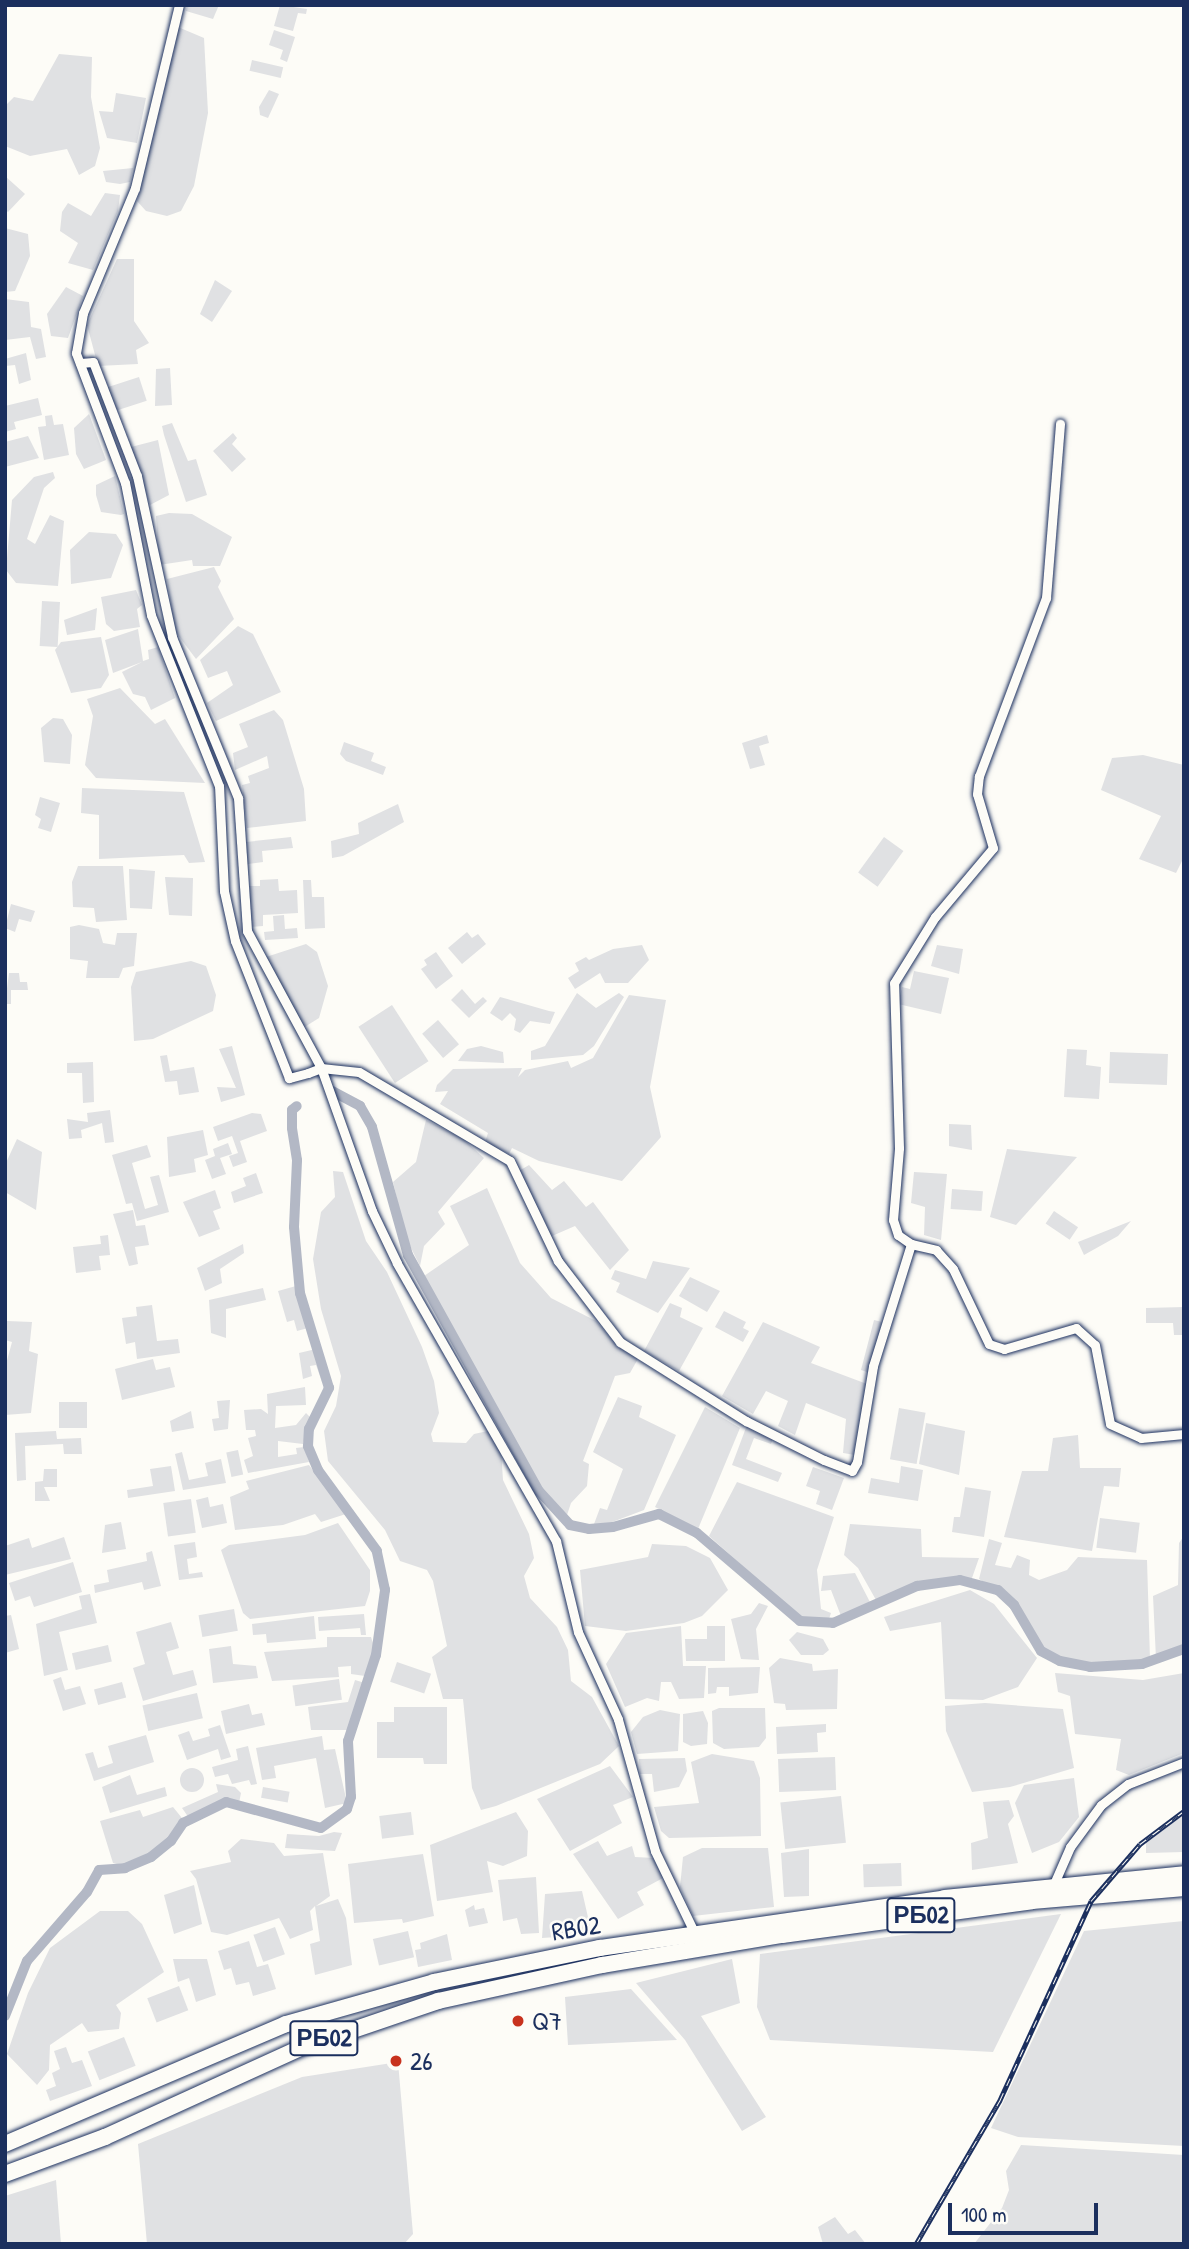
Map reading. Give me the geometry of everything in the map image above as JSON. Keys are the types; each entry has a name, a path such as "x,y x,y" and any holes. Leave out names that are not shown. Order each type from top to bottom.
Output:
{"highway":[{"name":"RB02","path":"5,2144 93,2110 286,2024 331,2008 507,1965 1053,1886 1184,1874"},
{"name":"РБ02","path":"5,2174 105,2137 342,2031 499,1987 661,1957 955,1910 1184,1888"},
{"path":"93,2110 105,2137"}],"street":[{"path":"179,5 135,188 82,313 77,343 137,476 172,637 242,825 247,931 321,1068 372,1211 397,1263 556,1541 578,1632 618,1719 655,1851 696,1936"},
{"path":"85,362 125,483 155,626 227,784 224,891 235,941 289,1077 321,1068 359,1072 510,1161 558,1261 620,1342 746,1421 852,1471 864,1442 873,1366 911,1244"},
{"path":"1060,424 1046,598 979,776 977,794 993,849 935,917 894,983 899,1148 894,1220 898,1235 911,1244 936,1250 953,1269 989,1344 1004,1349 1076,1328 1087,1335 1099,1355 1110,1424 1141,1438 1184,1434"},
{"path":"1053,1886 1070,1847 1101,1805 1128,1784 1184,1762"}],"shaded area":[{"path":"187,5 219,5 213,19 186,11"},
{"path":"280,5 307,9 306,14 298,13 293,31 274,26"},
{"path":"178,27 204,38 208,113 194,186 181,211 167,216 146,211 137,201"},
{"path":"274,30 295,37 287,62 280,59 283,50 269,45"},
{"path":"59,54 92,57 91,97 100,148 95,166 79,175 67,149 30,156 5,146 5,106 14,97 33,101"},
{"path":"252,60 283,67 281,78 250,71"},
{"path":"269,90 279,94 268,118 260,115 259,107"},
{"path":"116,93 146,98 137,143 107,138 99,111 113,112"},
{"path":"133,168 130,182 106,182 103,171"},
{"path":"5,176 25,194 8,212 5,210"},
{"path":"105,193 120,195 118,211 93,270 68,263 78,243 60,231 62,212 68,203 91,216"},
{"path":"5,228 28,234 30,256 15,291 5,292"},
{"path":"117,259 134,259 134,321 149,343 136,350 138,364 98,366 87,325"},
{"path":"215,280 232,291 212,322 200,314"},
{"path":"66,287 83,296 68,338 51,336 47,314"},
{"path":"5,299 29,302 31,327 41,329 46,357 36,359 30,337 5,340"},
{"path":"26,353 31,380 19,384 15,365 5,366 5,359"},
{"path":"170,368 172,405 155,406 156,369"},
{"path":"139,377 147,401 114,411 107,388"},
{"path":"38,398 42,415 14,422 16,429 5,432 5,406"},
{"path":"89,414 106,460 84,469 76,454 74,428"},
{"path":"52,415 54,425 63,424 69,455 44,460 38,427 46,426 45,416"},
{"path":"172,423 188,461 196,459 207,495 186,502 162,426"},
{"path":"233,433 237,438 232,444 246,459 232,472 213,451"},
{"path":"28,436 39,458 5,467 5,442"},
{"path":"158,440 169,495 150,505 131,447"},
{"path":"53,472 55,478 44,488 27,539 35,544 50,515 64,521 58,586 16,583 6,570 12,500 34,477"},
{"path":"115,476 124,514 121,515 101,512 96,495 96,485"},
{"path":"169,513 192,514 232,537 220,566 193,566 192,560 159,565 156,516"},
{"path":"89,532 116,534 123,545 111,578 71,584 70,550"},
{"path":"214,567 221,581 218,587 234,619 196,659 175,631 167,579"},
{"path":"136,590 142,605 137,609 140,627 114,631 106,624 101,597"},
{"path":"42,601 60,602 58,647 40,646"},
{"path":"97,608 95,630 67,635 64,620"},
{"path":"238,626 253,634 281,692 216,721 207,703 233,685 227,671 208,678 200,660"},
{"path":"138,629 143,661 149,659 148,650 158,647 175,698 151,710 145,697 133,694 122,672 142,662 113,673 105,640"},
{"path":"101,637 109,675 101,688 71,693 55,650 61,642"},
{"path":"120,688 155,724 165,719 205,783 96,778 85,765 93,716 87,699"},
{"path":"274,710 283,720 304,789 306,821 247,828 242,785 250,783 248,776 269,768 267,756 235,770 233,753 248,747 239,724"},
{"path":"53,718 63,719 72,735 70,764 44,762 41,728"},
{"path":"767,735 769,743 759,746 765,765 750,769 742,743"},
{"path":"344,742 374,753 371,761 386,767 383,775 346,761 340,754"},
{"path":"1143,755 1184,765 1184,857 1176,873 1139,859 1161,816 1101,790 1112,758"},
{"path":"82,788 184,792 205,862 189,863 184,855 99,859 99,815 81,813"},
{"path":"40,797 60,803 51,832 38,828 41,819 35,815"},
{"path":"398,804 404,822 343,856 332,858 331,841 359,834 358,823"},
{"path":"291,837 293,848 262,851 263,862 248,864 246,842"},
{"path":"884,837 903,851 878,887 858,873"},
{"path":"78,866 123,866 127,920 96,922 94,908 73,907 72,882"},
{"path":"129,869 155,871 152,909 130,908"},
{"path":"165,877 193,878 192,916 169,915"},
{"path":"278,879 279,891 297,890 298,913 263,915 263,926 250,927 248,886 260,886 260,880"},
{"path":"303,880 311,880 312,897 324,897 325,928 305,929"},
{"path":"11,904 35,911 31,922 19,919 15,932 5,928"},
{"path":"284,915 285,929 297,928 298,938 265,940 264,932 274,931 273,916"},
{"path":"79,925 99,929 103,943 115,945 117,933 137,933 134,966 123,968 119,978 86,978 88,961 70,959 70,927"},
{"path":"467,932 472,938 478,934 486,944 462,964 448,948"},
{"path":"306,944 317,952 328,986 319,1018 303,1028 266,957"},
{"path":"642,945 649,960 628,983 605,983 600,973 575,989 568,978 579,971 575,963 586,957 589,960 613,949"},
{"path":"937,945 963,949 959,974 931,966"},
{"path":"436,952 453,976 436,989 421,969 427,965 424,960"},
{"path":"191,961 206,966 216,995 213,1011 153,1039 134,1041 131,987 136,972"},
{"path":"914,971 949,978 941,1014 898,1004 902,987 910,989"},
{"path":"9,973 19,973 20,982 27,982 28,990 11,990 11,1004 5,1004"},
{"path":"462,989 475,1004 483,997 487,1001 469,1018 451,1000"},
{"path":"577,993 596,1008 619,993 624,997 594,1046 583,1055 531,1060 531,1051 545,1046"},
{"path":"629,995 666,1000 650,1087 661,1137 622,1181 539,1161 512,1148 509,1154 485,1142 488,1133 440,1104 448,1091 435,1092 437,1085 453,1069 522,1068 518,1077 525,1070 568,1061 571,1068 593,1058"},
{"path":"500,997 555,1012 550,1024 530,1021 520,1033 514,1030 516,1019 510,1013 502,1021 490,1013"},
{"path":"392,1005 428,1061 395,1083 358,1027"},
{"path":"438,1020 459,1044 443,1058 422,1034"},
{"path":"232,1046 245,1095 221,1102 217,1087 236,1088 219,1049"},
{"path":"481,1046 503,1052 504,1063 458,1061 467,1049"},
{"path":"1067,1049 1087,1050 1086,1065 1101,1067 1099,1099 1064,1097"},
{"path":"1110,1052 1168,1054 1167,1085 1109,1083"},
{"path":"167,1055 170,1071 194,1067 199,1092 179,1095 177,1081 165,1082 160,1056"},
{"path":"93,1062 94,1102 83,1103 82,1073 67,1073 67,1063"},
{"path":"110,1110 114,1142 105,1143 102,1123 81,1130 82,1138 69,1139 67,1119 88,1122 87,1113"},
{"path":"252,1113 261,1114 267,1131 240,1141 247,1162 233,1167 229,1156 238,1153 232,1136 218,1141 213,1127"},
{"path":"426,1120 463,1139 484,1158 438,1212 445,1224 424,1246 420,1266 406,1238 393,1182 416,1162"},
{"path":"949,1124 971,1125 972,1150 949,1146"},
{"path":"203,1130 208,1155 194,1159 196,1172 169,1177 167,1137"},
{"path":"17,1139 42,1152 36,1210 5,1192 5,1165"},
{"path":"228,1143 232,1154 220,1158 226,1174 212,1179 205,1160 215,1156 213,1149"},
{"path":"147,1145 151,1157 132,1163 145,1209 158,1205 150,1177 159,1175 169,1212 137,1221 132,1203 126,1204 112,1155"},
{"path":"1007,1149 1077,1157 1016,1225 990,1217"},
{"path":"529,1165 552,1190 564,1181 586,1207 593,1202 629,1250 610,1270 575,1226 552,1236 519,1171"},
{"path":"333,1171 343,1172 366,1241 387,1272 422,1347 434,1381 439,1413 431,1434 433,1442 466,1443 474,1434 488,1431 501,1449 503,1480 529,1534 534,1558 524,1576 530,1598 557,1627 568,1650 571,1681 592,1697 619,1746 600,1764 481,1810 472,1788 463,1699 443,1699 432,1657 447,1646 433,1581 427,1570 400,1561 385,1530 328,1461 324,1431 336,1406 341,1376 321,1309 313,1259 321,1212 335,1197"},
{"path":"914,1172 947,1174 941,1240 924,1235 925,1207 911,1203"},
{"path":"256,1173 263,1193 234,1203 231,1192 246,1186 243,1178"},
{"path":"487,1188 520,1263 551,1298 596,1321 615,1343 639,1357 630,1373 615,1376 583,1461 589,1464 587,1486 571,1503 566,1518 541,1488 462,1352 424,1276 469,1245 450,1206"},
{"path":"952,1189 983,1191 982,1211 951,1209"},
{"path":"215,1190 221,1208 213,1211 220,1229 199,1237 183,1202"},
{"path":"133,1210 136,1226 145,1225 149,1245 135,1247 138,1264 129,1266 113,1214"},
{"path":"1054,1211 1078,1227 1070,1240 1046,1223"},
{"path":"1131,1221 1118,1236 1084,1255 1078,1242"},
{"path":"108,1235 110,1255 99,1256 101,1270 76,1273 73,1247 101,1244 100,1236"},
{"path":"243,1244 244,1253 220,1269 222,1283 205,1291 197,1268"},
{"path":"653,1261 690,1268 658,1313 616,1292 620,1283 611,1279 615,1270 646,1279"},
{"path":"690,1277 720,1291 707,1312 679,1296"},
{"path":"296,1286 308,1328 297,1331 294,1320 287,1322 278,1291"},
{"path":"263,1288 266,1300 226,1309 226,1338 211,1333 209,1300"},
{"path":"670,1303 682,1308 680,1317 703,1328 679,1371 644,1351"},
{"path":"152,1305 157,1341 178,1339 180,1353 137,1359 135,1342 126,1344 122,1318 137,1316 136,1307"},
{"path":"1184,1307 1184,1335 1174,1335 1173,1323 1146,1323 1146,1308"},
{"path":"724,1311 746,1322 743,1328 749,1331 743,1342 715,1327"},
{"path":"874,1320 882,1322 870,1373 861,1370"},
{"path":"7,1321 32,1322 29,1351 38,1354 31,1413 5,1415 5,1368 12,1342 5,1340"},
{"path":"763,1322 820,1347 811,1363 867,1384 855,1455 843,1453 846,1419 806,1403 795,1435 778,1426 788,1401 766,1391 753,1414 722,1396"},
{"path":"316,1349 326,1381 322,1382 316,1365 310,1366 312,1376 303,1379 299,1353"},
{"path":"153,1359 156,1370 170,1367 175,1387 122,1400 115,1369"},
{"path":"305,1387 306,1405 276,1406 275,1428 296,1425 306,1413 311,1418 303,1444 278,1441 278,1457 297,1454 296,1448 304,1447 309,1462 248,1473 244,1460 253,1456 248,1438 256,1436 255,1430 246,1430 244,1410 261,1409 268,1414 267,1394"},
{"path":"618,1397 642,1406 639,1417 676,1435 644,1510 607,1524 594,1524 600,1508 607,1510 623,1469 593,1452"},
{"path":"230,1400 228,1429 214,1431 212,1419 219,1418 217,1401"},
{"path":"59,1402 87,1402 87,1428 59,1428"},
{"path":"705,1407 740,1428 698,1529 655,1507"},
{"path":"899,1408 926,1413 917,1464 890,1459"},
{"path":"191,1411 194,1428 172,1432 170,1421"},
{"path":"926,1423 965,1431 959,1475 919,1464"},
{"path":"747,1425 774,1436 771,1444 754,1438 746,1459 782,1473 778,1482 732,1465"},
{"path":"56,1431 57,1439 81,1438 82,1454 64,1454 63,1444 25,1446 26,1480 17,1481 15,1433"},
{"path":"1078,1435 1080,1468 1121,1468 1119,1487 1104,1486 1092,1551 1004,1537 1022,1471 1048,1471 1053,1438"},
{"path":"238,1450 243,1474 231,1477 226,1452"},
{"path":"182,1452 189,1480 208,1476 205,1463 221,1459 226,1483 183,1490 175,1454"},
{"path":"309,1465 346,1514 321,1522 315,1514 283,1525 235,1530 230,1497 249,1489 246,1481"},
{"path":"171,1466 175,1491 128,1498 127,1490 153,1486 150,1469"},
{"path":"901,1466 923,1470 918,1501 868,1493 871,1478 899,1483"},
{"path":"813,1467 844,1478 832,1510 816,1504 820,1491 806,1486"},
{"path":"44,1469 57,1469 57,1487 44,1487 50,1501 35,1501 35,1482 43,1481"},
{"path":"737,1482 834,1517 817,1570 821,1609 831,1613 828,1622 802,1619 709,1536"},
{"path":"965,1487 991,1491 984,1537 952,1532 954,1517 960,1517"},
{"path":"208,1497 210,1507 223,1504 227,1523 202,1528 196,1500"},
{"path":"191,1499 196,1533 168,1537 163,1503"},
{"path":"1100,1518 1140,1523 1136,1553 1096,1548"},
{"path":"121,1522 126,1549 102,1553 105,1525"},
{"path":"338,1523 370,1570 370,1591 365,1606 250,1619 243,1613 221,1550 229,1545 305,1535"},
{"path":"850,1524 921,1529 922,1557 979,1558 972,1578 927,1581 876,1600 858,1568 844,1555"},
{"path":"1184,1536 1184,1646 1156,1659 1153,1596 1178,1585 1179,1543"},
{"path":"64,1537 71,1559 5,1575 5,1546 29,1538 32,1548"},
{"path":"989,1539 1002,1543 995,1565 1011,1568 1017,1555 1030,1560 1029,1575 1039,1580 1067,1570 1078,1557 1147,1560 1150,1659 1091,1664 1061,1658 1043,1647 1016,1602 979,1579"},
{"path":"195,1542 197,1557 187,1559 189,1574 202,1572 203,1577 179,1580 174,1545"},
{"path":"652,1544 686,1546 710,1558 728,1590 702,1616 684,1623 626,1631 585,1626 580,1570 648,1557"},
{"path":"152,1551 161,1586 144,1590 142,1582 95,1593 94,1585 109,1582 107,1570 147,1561 146,1553"},
{"path":"73,1562 82,1592 34,1607 30,1596 15,1601 9,1583"},
{"path":"855,1573 871,1604 841,1616 831,1590 821,1591 823,1576"},
{"path":"970,1590 994,1604 1037,1658 1018,1687 983,1700 945,1699 941,1622 890,1631 884,1617"},
{"path":"90,1594 97,1623 59,1632 68,1670 44,1676 36,1624 82,1609 79,1596"},
{"path":"759,1603 768,1606 756,1629 759,1660 741,1659 731,1619 751,1614"},
{"path":"234,1609 238,1631 202,1637 199,1615"},
{"path":"364,1614 366,1635 361,1635 360,1628 319,1631 318,1617"},
{"path":"11,1615 19,1649 5,1653 5,1616"},
{"path":"314,1616 316,1639 267,1643 266,1634 253,1635 252,1624"},
{"path":"171,1622 179,1648 166,1652 173,1675 193,1670 197,1685 143,1701 133,1668 145,1664 136,1632"},
{"path":"681,1626 683,1666 706,1666 704,1698 679,1699 671,1682 661,1682 659,1701 647,1698 625,1707 606,1664 626,1633"},
{"path":"707,1626 725,1626 725,1661 686,1661 685,1639 707,1639"},
{"path":"797,1632 823,1639 829,1650 823,1655 801,1655 789,1640"},
{"path":"327,1637 371,1637 375,1649 365,1676 351,1674 351,1666 338,1667 339,1677 272,1681 264,1652 327,1647"},
{"path":"108,1645 112,1662 76,1670 72,1653"},
{"path":"231,1646 233,1664 256,1666 258,1678 213,1683 209,1649"},
{"path":"780,1658 812,1664 813,1671 838,1669 837,1709 786,1710 785,1704 774,1703 769,1668"},
{"path":"397,1662 431,1674 424,1694 390,1682"},
{"path":"760,1667 758,1693 729,1696 729,1687 717,1687 716,1693 708,1694 708,1668"},
{"path":"1055,1673 1143,1680 1184,1673 1184,1753 1129,1775 1116,1770 1121,1739 1075,1734 1070,1696 1058,1692"},
{"path":"61,1677 65,1690 80,1686 86,1704 63,1711 53,1680"},
{"path":"339,1679 342,1700 295,1706 292,1686"},
{"path":"355,1680 365,1683 352,1730 311,1730 308,1707 348,1702"},
{"path":"122,1682 126,1697 98,1705 94,1690"},
{"path":"197,1693 203,1718 148,1731 142,1706"},
{"path":"985,1703 1063,1709 1074,1768 1010,1787 972,1792 946,1731 945,1706"},
{"path":"249,1704 252,1715 262,1713 265,1725 226,1734 221,1711"},
{"path":"394,1707 447,1707 447,1764 424,1764 423,1758 377,1758 377,1722 394,1722"},
{"path":"719,1708 765,1708 766,1738 759,1747 724,1749 713,1743 712,1711"},
{"path":"660,1710 680,1714 678,1751 637,1754 631,1732 643,1717"},
{"path":"703,1711 708,1723 707,1744 691,1746 683,1742 683,1714"},
{"path":"826,1724 826,1732 817,1733 818,1752 777,1754 776,1727"},
{"path":"220,1725 231,1757 221,1760 218,1749 187,1760 178,1735 189,1731 193,1741 210,1736 208,1729"},
{"path":"146,1735 154,1762 94,1781 85,1754 93,1752 98,1768 113,1763 108,1746"},
{"path":"322,1736 324,1750 335,1749 347,1803 325,1808 316,1758 274,1766 276,1778 262,1780 256,1748"},
{"path":"248,1746 257,1784 251,1785 249,1780 232,1784 228,1774 215,1777 212,1767 238,1760 236,1749"},
{"path":"712,1754 754,1761 760,1778 761,1836 669,1838 661,1831 654,1807 699,1803 691,1762"},
{"path":"835,1757 836,1790 779,1792 778,1759"},
{"path":"685,1758 687,1771 679,1787 654,1792 652,1774 640,1774 639,1759"},
{"path":"610,1766 633,1797 613,1805 622,1823 570,1851 537,1799"},
{"path":"192,1768 203,1775 204,1780 197,1791 192,1792 181,1785 180,1780 187,1769"},
{"path":"130,1775 137,1795 165,1787 167,1796 110,1813 102,1787"},
{"path":"1074,1778 1079,1817 1059,1842 1032,1853 1015,1803 1024,1785"},
{"path":"216,1784 235,1787 241,1793 239,1803 225,1801 189,1818 182,1808 218,1792"},
{"path":"263,1787 290,1792 288,1803 261,1798"},
{"path":"841,1796 846,1843 785,1849 780,1802"},
{"path":"1009,1800 1014,1816 1008,1824 1018,1863 972,1870 971,1843 988,1838 983,1802"},
{"path":"173,1807 186,1823 171,1840 125,1866 113,1863 100,1821 140,1810 143,1817"},
{"path":"411,1812 414,1835 382,1839 379,1816"},
{"path":"516,1812 528,1831 527,1856 503,1866 487,1861 493,1892 437,1901 430,1845"},
{"path":"1184,1814 1184,1852 1146,1853 1146,1842"},
{"path":"342,1833 335,1851 285,1848 287,1834 319,1836"},
{"path":"241,1839 274,1843 284,1856 323,1853 330,1896 316,1906 338,1899 346,1918 352,1965 315,1975 310,1944 320,1941 315,1906 310,1911 313,1930 290,1939 279,1918 227,1935 211,1932 196,1879 190,1871 231,1862 228,1851"},
{"path":"598,1841 607,1856 632,1846 635,1857 654,1858 663,1878 637,1892 644,1905 618,1919 573,1854"},
{"path":"702,1848 768,1848 774,1907 693,1916 680,1887 683,1857"},
{"path":"809,1849 809,1896 784,1897 781,1853"},
{"path":"423,1854 434,1916 403,1923 402,1919 354,1923 348,1864"},
{"path":"901,1863 902,1886 864,1887 863,1864"},
{"path":"536,1877 539,1933 521,1934 517,1918 503,1921 498,1880"},
{"path":"194,1885 202,1924 174,1934 164,1895"},
{"path":"582,1891 590,1926 584,1927 586,1935 542,1938 545,1894"},
{"path":"474,1905 475,1910 484,1908 488,1923 469,1927 465,1910"},
{"path":"100,1911 128,1911 142,1924 164,1972 116,2005 121,2013 119,2029 88,2032 82,2023 50,2045 49,2070 37,2085 7,2054 28,1993 50,1948"},
{"path":"1061,1914 993,2052 770,2040 757,2007 760,1954"},
{"path":"1184,1921 1184,2146 1018,2137 991,2128 1084,1931"},
{"path":"275,1927 285,1954 263,1962 253,1935"},
{"path":"408,1931 414,1957 379,1965 373,1939"},
{"path":"447,1934 452,1960 418,1967 415,1950 421,1949 420,1943"},
{"path":"249,1941 257,1967 268,1964 276,1989 253,1996 249,1982 236,1985 231,1968 224,1970 218,1951"},
{"path":"173,1959 207,1959 216,1995 196,2002 189,1978 178,1982"},
{"path":"732,1959 740,2003 701,2016 766,2117 742,2131 685,2040 636,1983"},
{"path":"179,1986 188,2010 157,2022 147,1998"},
{"path":"631,1989 677,2040 568,2045 565,1997"},
{"path":"124,2037 136,2066 99,2080 88,2052"},
{"path":"66,2047 72,2063 82,2060 92,2086 50,2101 46,2090 56,2086 52,2073 60,2069 54,2051"},
{"path":"398,2062 413,2234 404,2244 147,2244 138,2144 302,2077"},
{"path":"1021,2145 1184,2155 1184,2244 974,2244 1002,2208 1009,2190 1006,2171"},
{"path":"56,2180 61,2244 5,2244 5,2196"},
{"path":"835,2217 848,2234 855,2230 866,2244 823,2244 818,2227"}],"waterway":[{"path":"332,1091 360,1106 372,1127 408,1255 539,1491 570,1525 589,1529 613,1527 659,1514 697,1533 800,1621 833,1623 917,1586 960,1580 998,1590 1014,1605 1041,1651 1060,1661 1090,1667 1142,1664 1184,1649"},
{"path":"5,2016 27,1961 87,1892 99,1870 125,1868 151,1857 171,1841 183,1823 226,1802 321,1828 347,1809 351,1797 348,1741 376,1655 385,1590 377,1551 318,1470 308,1446 309,1429 329,1388 300,1293 294,1227 297,1160 292,1128 292,1110 297,1106"}],"railway":[{"path":"916,2244 1000,2100 1091,1901 1140,1844 1184,1811"}],"place":[{"name":"Q7","path":"518,2021"},
{"name":"26","path":"396,2061"}]}
